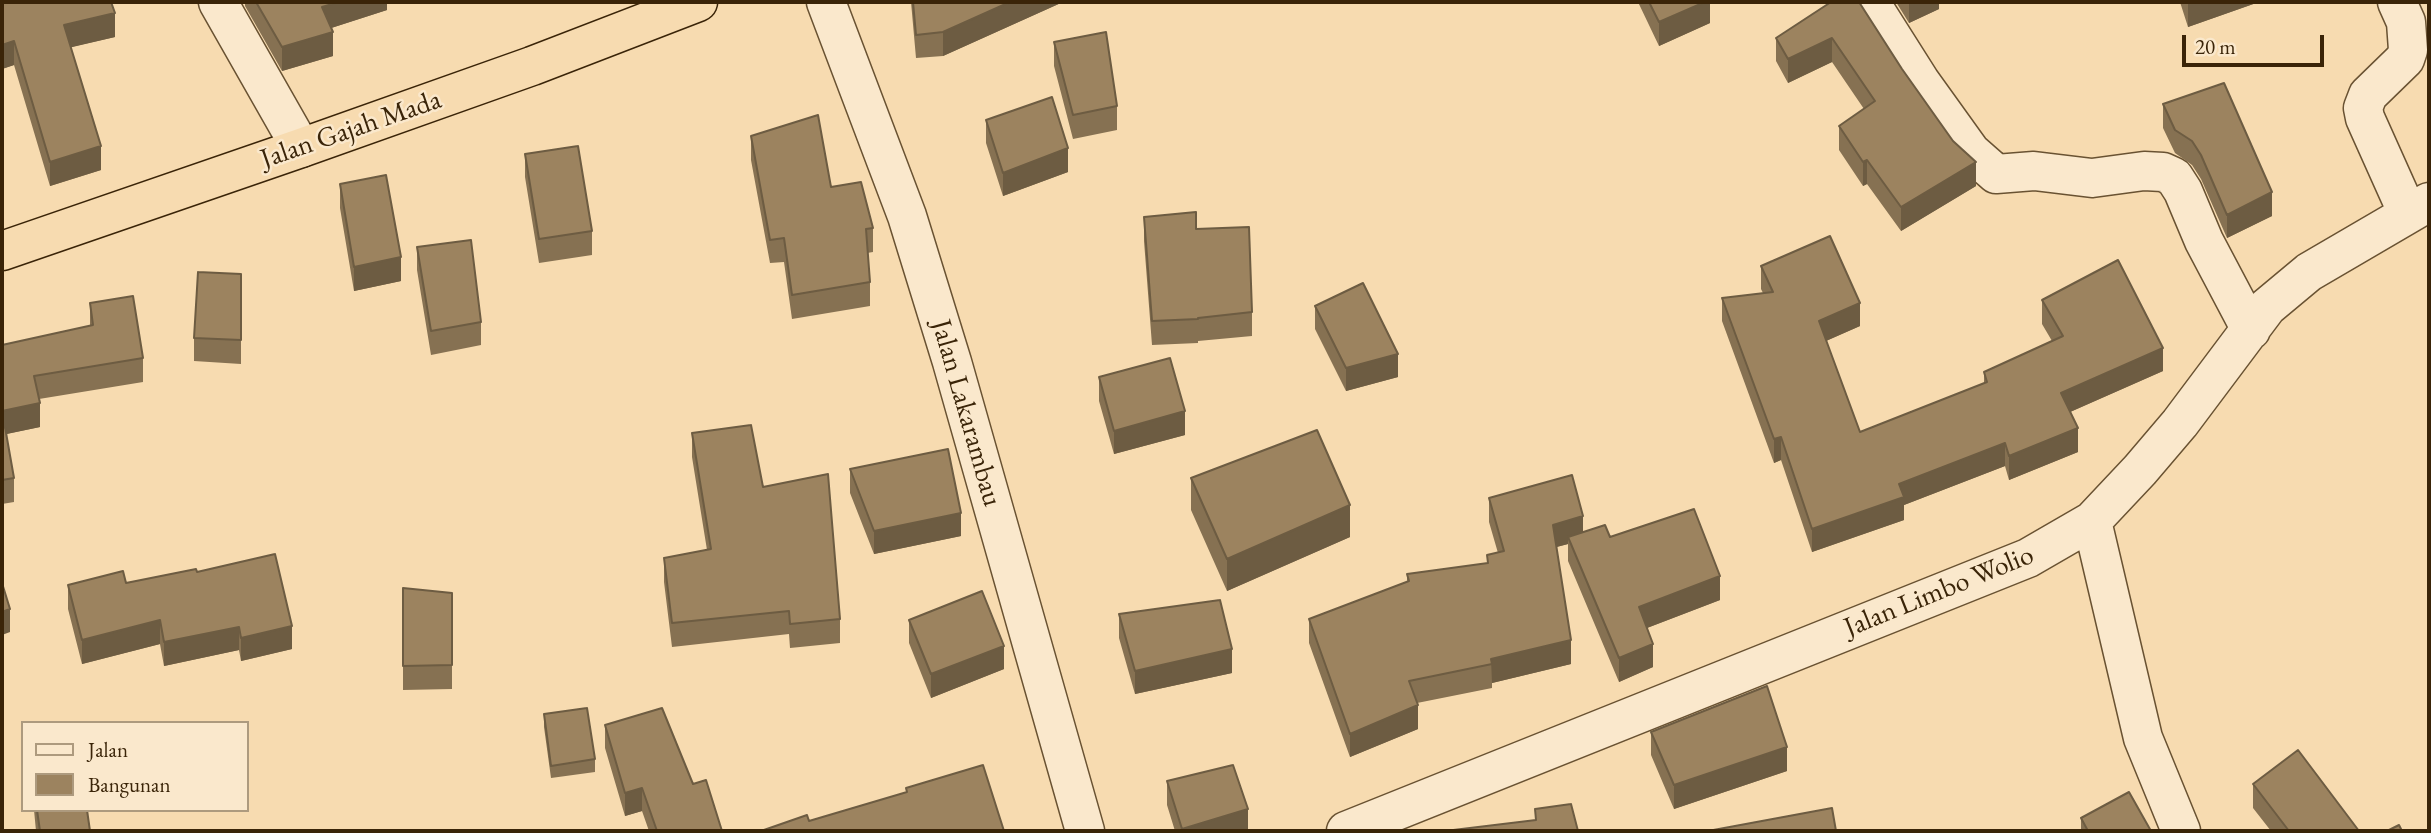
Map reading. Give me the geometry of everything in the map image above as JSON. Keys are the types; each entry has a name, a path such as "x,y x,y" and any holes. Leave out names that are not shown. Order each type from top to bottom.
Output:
{"highway":[{"name":"Jalan Gajah Mada","path":"2,251 532,66 698,2"}],"street":[{"path":"218,2 301,148"},
{"name":"Jalan Lakarambau","path":"826,2 907,216 956,376 1085,831"},
{"path":"1870,2 1920,81 1971,152 1996,174 2034,171 2092,178 2144,171 2163,172 2174,177 2251,330"},
{"path":"2397,2 2406,22 2408,50 2404,59 2368,95 2363,107 2365,118 2419,208"},
{"name":"Jalan Limbo Wolio","path":"1346,831 2028,558 2092,522 2156,451 2267,307 2309,272 2419,208"},
{"path":"2092,522 2143,738 2181,831"}],"building":[{"path":"2,2 111,2 115,13 64,25 101,146 50,162 14,41 2,45"},
{"path":"256,2 339,2 322,7 333,32 282,47"},
{"path":"913,2 1010,2 943,32 916,35"},
{"path":"1649,2 1705,2 1659,22"},
{"path":"1831,2 1859,2 1953,141 1976,162 1901,207 1867,160 1863,162 1839,126 1875,101 1832,38 1788,59 1776,38"},
{"path":"1106,32 1117,106 1073,115 1054,42"},
{"path":"2224,83 2272,192 2227,215 2201,155 2192,141 2175,130 2163,104"},
{"path":"1052,97 1068,148 1003,173 986,120"},
{"path":"818,115 831,187 861,182 873,228 866,229 870,282 792,295 784,238 770,240 751,136"},
{"path":"578,146 592,231 539,239 525,154"},
{"path":"386,175 401,257 354,267 340,184"},
{"path":"1196,212 1196,229 1249,227 1252,312 1198,319 1152,321 1144,217"},
{"path":"1830,236 1860,303 1819,321 1860,432 1987,382 1984,372 2063,336 2042,300 2118,260 2163,348 2061,393 2078,428 2009,456 2005,443 1899,484 1904,497 1812,529 1781,437 1774,439 1722,298 1773,292 1761,266"},
{"path":"471,240 481,322 431,331 417,247"},
{"path":"198,272 241,274 241,340 194,338"},
{"path":"1363,283 1398,354 1346,368 1315,306"},
{"path":"133,296 143,358 34,376 40,403 2,411 2,345 93,325 90,303"},
{"path":"1170,358 1185,411 1114,431 1099,377"},
{"path":"751,425 763,487 828,474 840,619 790,624 789,611 672,623 664,558 711,549 692,433"},
{"path":"5,427 14,478 2,480 2,428"},
{"path":"1317,430 1350,505 1227,559 1191,478"},
{"path":"948,449 961,513 874,531 850,469"},
{"path":"1572,475 1583,516 1553,525 1571,640 1491,659 1492,664 1409,681 1418,705 1350,734 1309,619 1409,581 1407,574 1488,563 1487,555 1504,551 1489,498"},
{"path":"1694,509 1720,576 1639,607 1653,644 1619,658 1568,537 1605,525 1610,537"},
{"path":"275,554 292,626 241,638 239,627 164,642 160,620 82,640 68,585 123,571 126,583 196,569 197,572"},
{"path":"2,583 10,609 2,612"},
{"path":"403,588 452,593 452,665 403,666"},
{"path":"982,591 1004,646 931,674 909,620"},
{"path":"1220,600 1232,649 1135,671 1119,614"},
{"path":"1767,686 1787,747 1674,785 1651,732"},
{"path":"587,708 595,759 551,766 544,714"},
{"path":"662,708 693,784 706,780 722,831 657,831 642,788 625,793 605,725"},
{"path":"2298,750 2359,831 2289,831 2253,784"},
{"path":"983,765 1004,831 761,831 807,815 809,821 907,792 906,788"},
{"path":"1233,765 1248,809 1182,829 1167,781"},
{"path":"2129,792 2151,831 2088,831 2081,818"},
{"path":"1571,804 1578,831 1445,831 1536,820 1535,809"},
{"path":"1832,808 1836,831 1708,831"},
{"path":"37,812 87,812 90,831 40,831"},
{"path":"2399,825 2402,831 2387,831"}]}
